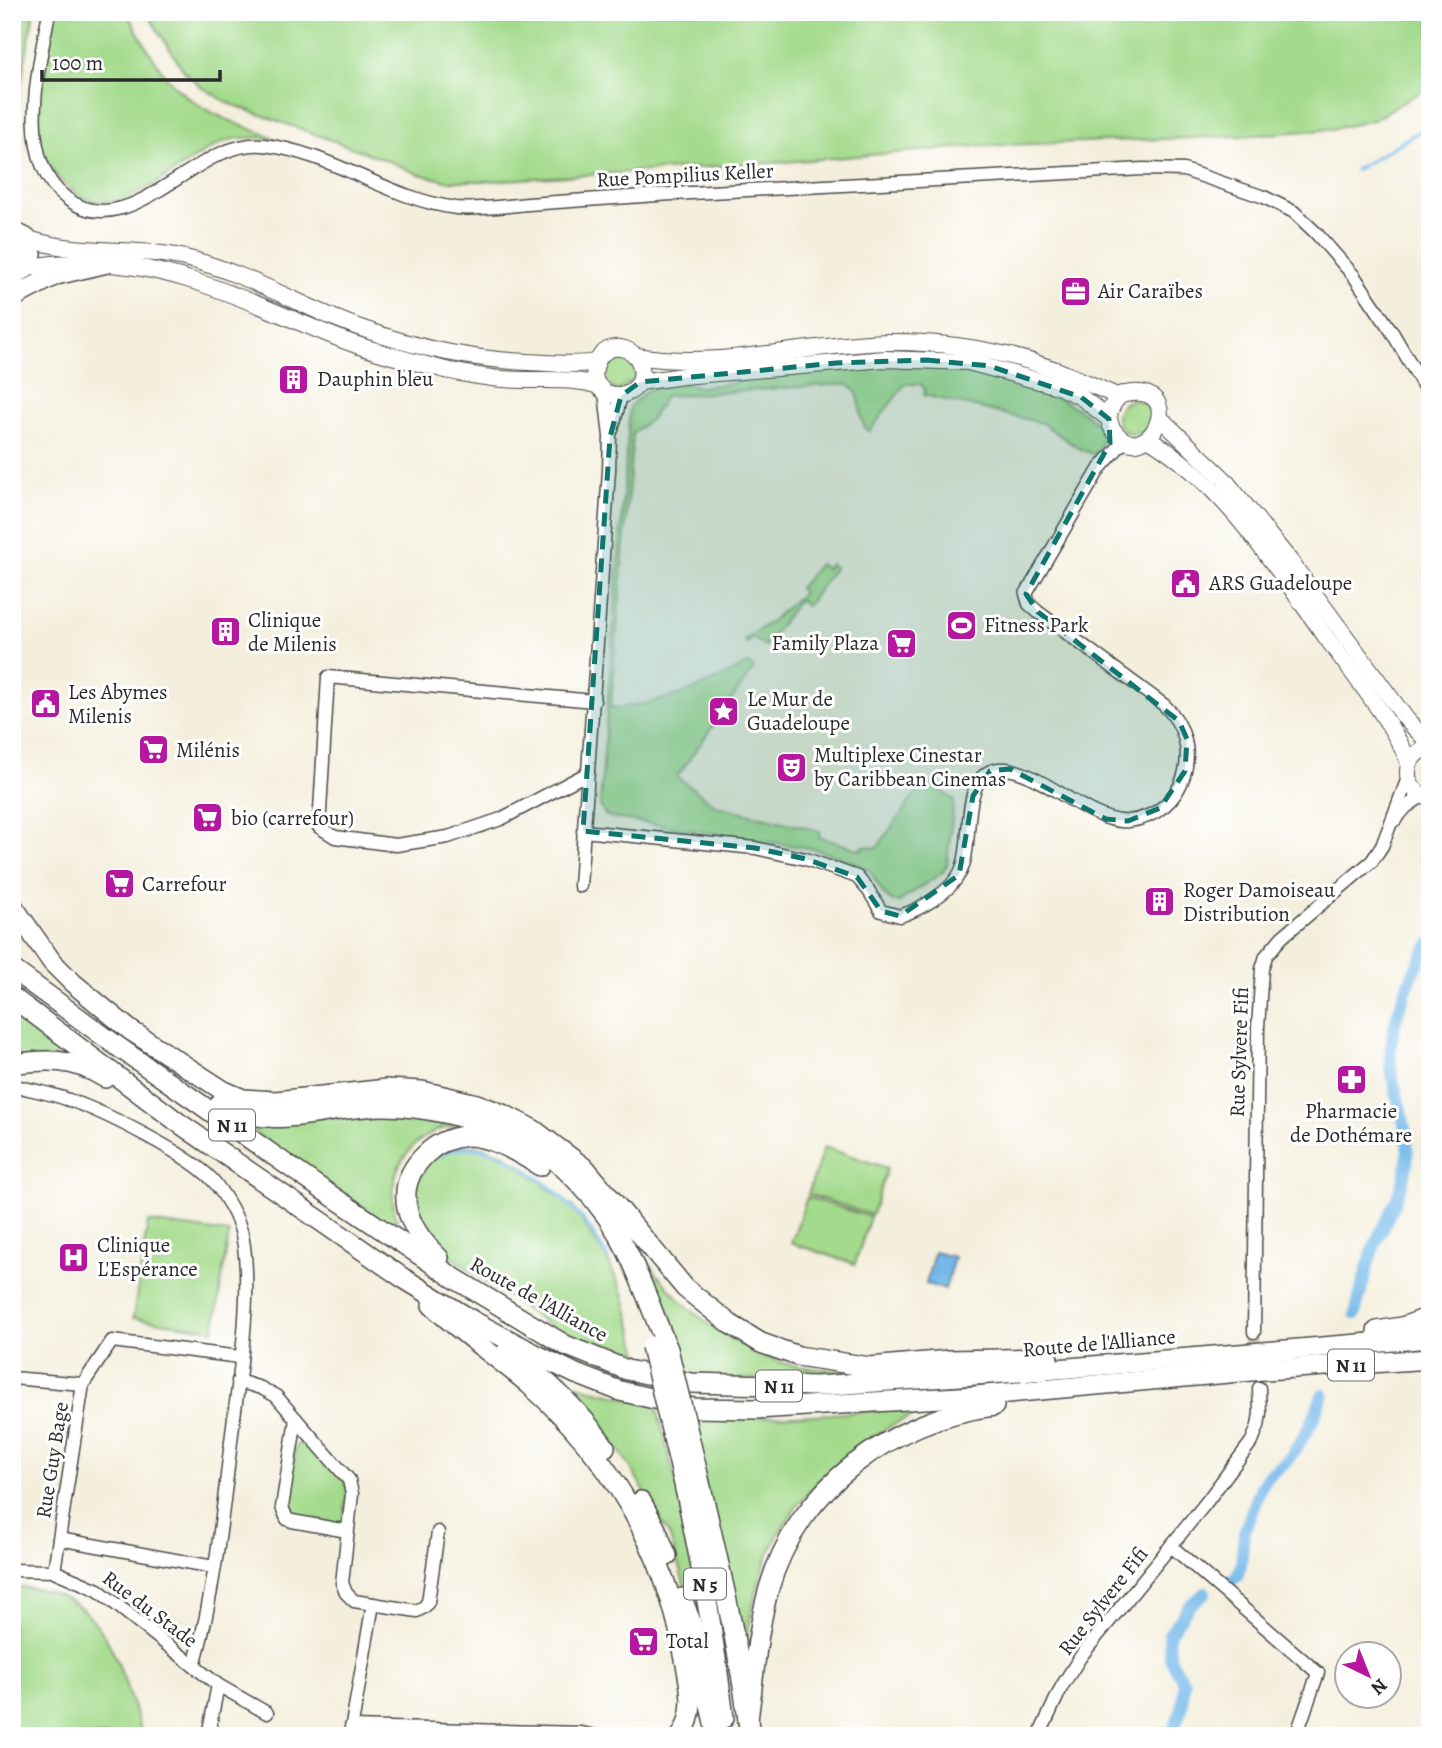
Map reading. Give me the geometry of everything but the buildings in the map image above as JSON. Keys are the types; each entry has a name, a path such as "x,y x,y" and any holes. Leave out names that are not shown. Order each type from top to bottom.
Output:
{"main road":[{"path":"19,234 32,254 19,272"},
{"path":"19,234 69,249 149,251 192,260 411,346 457,356 505,361 579,364 597,362"},
{"path":"19,272 52,264 107,263 189,278 343,340 405,360 455,372 503,379 579,381 608,391 632,391 640,382 642,369 637,356"},
{"path":"12,298 56,275 107,263"},
{"path":"608,391 594,374 597,362 606,352 619,348 637,356 682,360 889,342 939,344 975,348 1020,358 1066,373 1117,396 1136,391 1150,396 1159,410 1160,418 1158,426 1148,438 1135,442 1116,430 1081,397 1058,386 968,362 885,359 640,382"},
{"path":"1116,430 1113,402 1122,394"},
{"path":"1160,418 1224,479 1290,561 1407,720 1430,745 1419,751 1408,770"},
{"path":"1148,438 1188,465 1235,514 1356,677 1397,739 1415,792 1426,797"},
{"path":"12,905 52,962 73,983 130,1030 224,1091 243,1099 276,1101 387,1089 422,1091 452,1097 505,1115 534,1130 586,1169 685,1287 707,1307 761,1343 798,1356 870,1367 948,1360 1032,1358 1074,1358 1129,1364"},
{"name":"Route de l'Alliance","path":"12,969 323,1190 454,1278 547,1335 587,1356 627,1370 691,1383 817,1386 1129,1364 1430,1338"},
{"name":"Route de l'Alliance","path":"12,997 179,1124 403,1278 475,1322 576,1374 620,1391 693,1408 782,1408 1430,1359"},
{"path":"12,1064 47,1059 62,1060 94,1071 179,1124"},
{"path":"148,1067 224,1107 262,1119 293,1118 367,1106 423,1108 481,1122 517,1136 561,1165 598,1206 627,1250 659,1348"},
{"path":"454,1278 442,1260 425,1245 415,1231 405,1199 407,1184 420,1160 444,1140 466,1136 487,1140 522,1154 570,1191 613,1249 659,1348"},
{"path":"612,1199 648,1275 659,1348"},
{"path":"403,1278 450,1323 531,1387 594,1452 632,1510 659,1566 678,1622 692,1700 687,1726 681,1736"},
{"path":"1289,1350 1321,1341 1402,1327 1430,1317"},
{"path":"475,1322 533,1370 573,1408 602,1442 638,1497 656,1529 691,1622 717,1736"},
{"name":"N 5","path":"659,1348 720,1570 749,1728"},
{"path":"749,1728 762,1614 770,1585 794,1530 814,1503 841,1476 884,1443 909,1430 962,1412 990,1406 1087,1398 1126,1384"},
{"name":"N 5","path":"681,1435 712,1619 727,1736"}],"street":[{"name":"Rue Pompilius Keller","path":"49,12 34,132 43,171 53,186 68,200 86,209 106,212 123,208 158,192 228,149 259,144 290,149 421,200 460,208 1143,169 1184,170 1265,197 1294,212 1354,276 1392,332 1430,397"},
{"path":"580,886 610,437 608,391"},
{"path":"583,831 755,848 806,859 857,877 881,911 900,916 918,909 936,897 958,876 966,853 971,808 977,785 990,771 1010,769 1048,786 1106,819 1128,821 1160,808 1172,798 1185,771 1188,751 1179,721 1172,712 1038,612 1027,601 1026,594 1100,468 1116,430"},
{"path":"588,773 502,819 448,837 396,845 335,837 319,827 328,677 594,701"},
{"name":"Rue Sylvere Fifi","path":"1254,1332 1258,1041 1262,969 1266,956 1282,937 1372,861 1390,825 1408,770"},
{"name":"Rue Sylvere Fifi","path":"1390,825 1406,807 1426,797"},
{"path":"12,1085 69,1100 185,1157 215,1182 236,1216 243,1239 246,1270 238,1381 227,1491 203,1634 194,1666"},
{"path":"83,1384 112,1341 240,1357"},
{"name":"Rue Guy Bage","path":"12,1378 83,1384 54,1571"},
{"path":"238,1381 276,1396 349,1480 352,1494 342,1583 354,1601 417,1611 424,1607 428,1602 438,1532"},
{"name":"Rue Sylvere Fifi","path":"1039,1736 1062,1686 1081,1656 1252,1441 1260,1413 1259,1388"},
{"path":"296,1419 282,1507 284,1513 292,1521 347,1531"},
{"path":"59,1539 214,1567"},
{"path":"1171,1546 1318,1673 1296,1736"},
{"name":"Rue du Stade","path":"12,1570 54,1571 98,1590 218,1685 267,1713"},
{"path":"373,1604 350,1731 581,1733 595,1736"},
{"path":"208,1736 218,1685"}],"highlighted area":[{"path":"926,360 990,366 1081,397 1109,419 1110,443 1026,594 1038,612 1179,721 1187,739 1185,771 1160,808 1128,821 1106,819 1010,769 990,771 973,796 959,875 900,916 881,911 857,877 806,859 755,848 583,831 610,437 621,396 640,382 836,363"}],"green space":[{"path":"12,12 34,12 12,133"},
{"path":"56,12 126,12 158,65 181,92 221,117 279,140 246,138 226,141 138,193 119,200 100,202 80,196 51,168 43,149 39,127 42,78"},
{"path":"146,12 195,12 213,15 224,12 1430,12 1430,86 1373,120 1333,129 1241,136 979,146 785,162 490,181 447,181 418,174 228,103 200,86 184,71"},
{"path":"611,354 629,355 637,377 618,391 601,381 601,362"},
{"path":"908,365 989,376 1053,397 1086,414 1097,424 1102,435 1100,445 1095,455 1078,448 1042,423 924,395 925,389 920,384 905,384 869,432 862,420 857,395 847,384 665,396 651,419 633,433 611,708 681,694 747,664 754,668 677,777 717,806 820,831 819,837 861,850 863,846 877,848 925,780 954,800 947,865 943,872 899,902 893,902 885,896 870,871 861,865 815,849 605,815 600,805 630,406 649,389 684,383 700,387 733,383 747,376"},
{"path":"1134,400 1146,405 1151,417 1146,429 1134,434 1122,429 1117,417 1122,405"},
{"path":"819,564 826,569 830,564 835,567 807,606 799,600 765,646 752,638 748,643 744,640 770,622 803,593 799,588"},
{"path":"1430,754 1430,792 1417,784 1416,766"},
{"path":"12,1009 74,1057 12,1059"},
{"path":"419,1114 479,1129 446,1128 432,1133 412,1147 404,1157 395,1178 393,1201 398,1225 394,1229 235,1119"},
{"path":"475,1145 504,1154 573,1207 606,1257 623,1293 642,1365 622,1362 557,1331 423,1234 409,1189 439,1148"},
{"path":"824,1147 887,1168 872,1215 808,1194"},
{"path":"807,1197 870,1217 855,1264 791,1243"},
{"path":"148,1222 229,1233 214,1330 133,1318"},
{"path":"645,1258 695,1314 725,1335 780,1362 842,1371 843,1375 732,1380 679,1374"},
{"path":"552,1375 589,1389 656,1405 680,1497 701,1604 713,1705 690,1604 670,1537 630,1466 606,1431"},
{"path":"925,1404 926,1410 880,1432 838,1463 819,1480 787,1521 774,1543 758,1586 744,1663 689,1415 807,1416"},
{"path":"305,1440 343,1477 347,1491 344,1519 337,1524 293,1517 287,1511 295,1448"},
{"path":"12,1587 44,1590 69,1600 88,1615 103,1634 115,1657 143,1736 12,1736"}],"water":[{"path":"934,1252 954,1257 945,1289 926,1284"}],"waterway":[{"path":"1428,12 1430,19"},
{"path":"1355,170 1430,125"},
{"path":"1355,1314 1374,1247 1398,1196 1405,1174 1407,1140 1390,1058 1400,1006 1430,943"},
{"path":"440,1155 459,1148 479,1149 499,1154 519,1164 571,1207 587,1225 608,1258"},
{"path":"1228,1584 1237,1576 1241,1566 1244,1532 1261,1487 1268,1476 1287,1461 1298,1446 1312,1422 1323,1394"},
{"path":"1171,1736 1182,1708 1184,1683 1170,1658 1169,1634 1190,1605 1205,1593"}],"tunnel":[{"path":"1254,1332 1259,1388"}],"place":[{"name":"Air Caraïbes","path":"1075,291"},
{"name":"Dauphin bleu","path":"294,379"},
{"name":"ARS Guadeloupe","path":"1186,583"},
{"name":"Fitness Park","path":"961,625"},
{"name":"Clinique de Milenis","path":"225,632"},
{"name":"Family Plaza","path":"902,643"},
{"name":"Les Abymes Milenis","path":"45,704"},
{"name":"Le Mur de Guadeloupe","path":"724,711"},
{"name":"Milénis","path":"153,750"},
{"name":"Multiplexe Cinestar by Caribbean Cinemas","path":"791,767"},
{"name":"bio (carrefour)","path":"208,818"},
{"name":"Carrefour","path":"119,884"},
{"name":"Roger Damoiseau Distribution","path":"1160,902"},
{"name":"Pharmacie de Dothémare","path":"1351,1079"},
{"name":"Clinique L'Espérance","path":"74,1257"},
{"name":"Total","path":"643,1641"}]}
